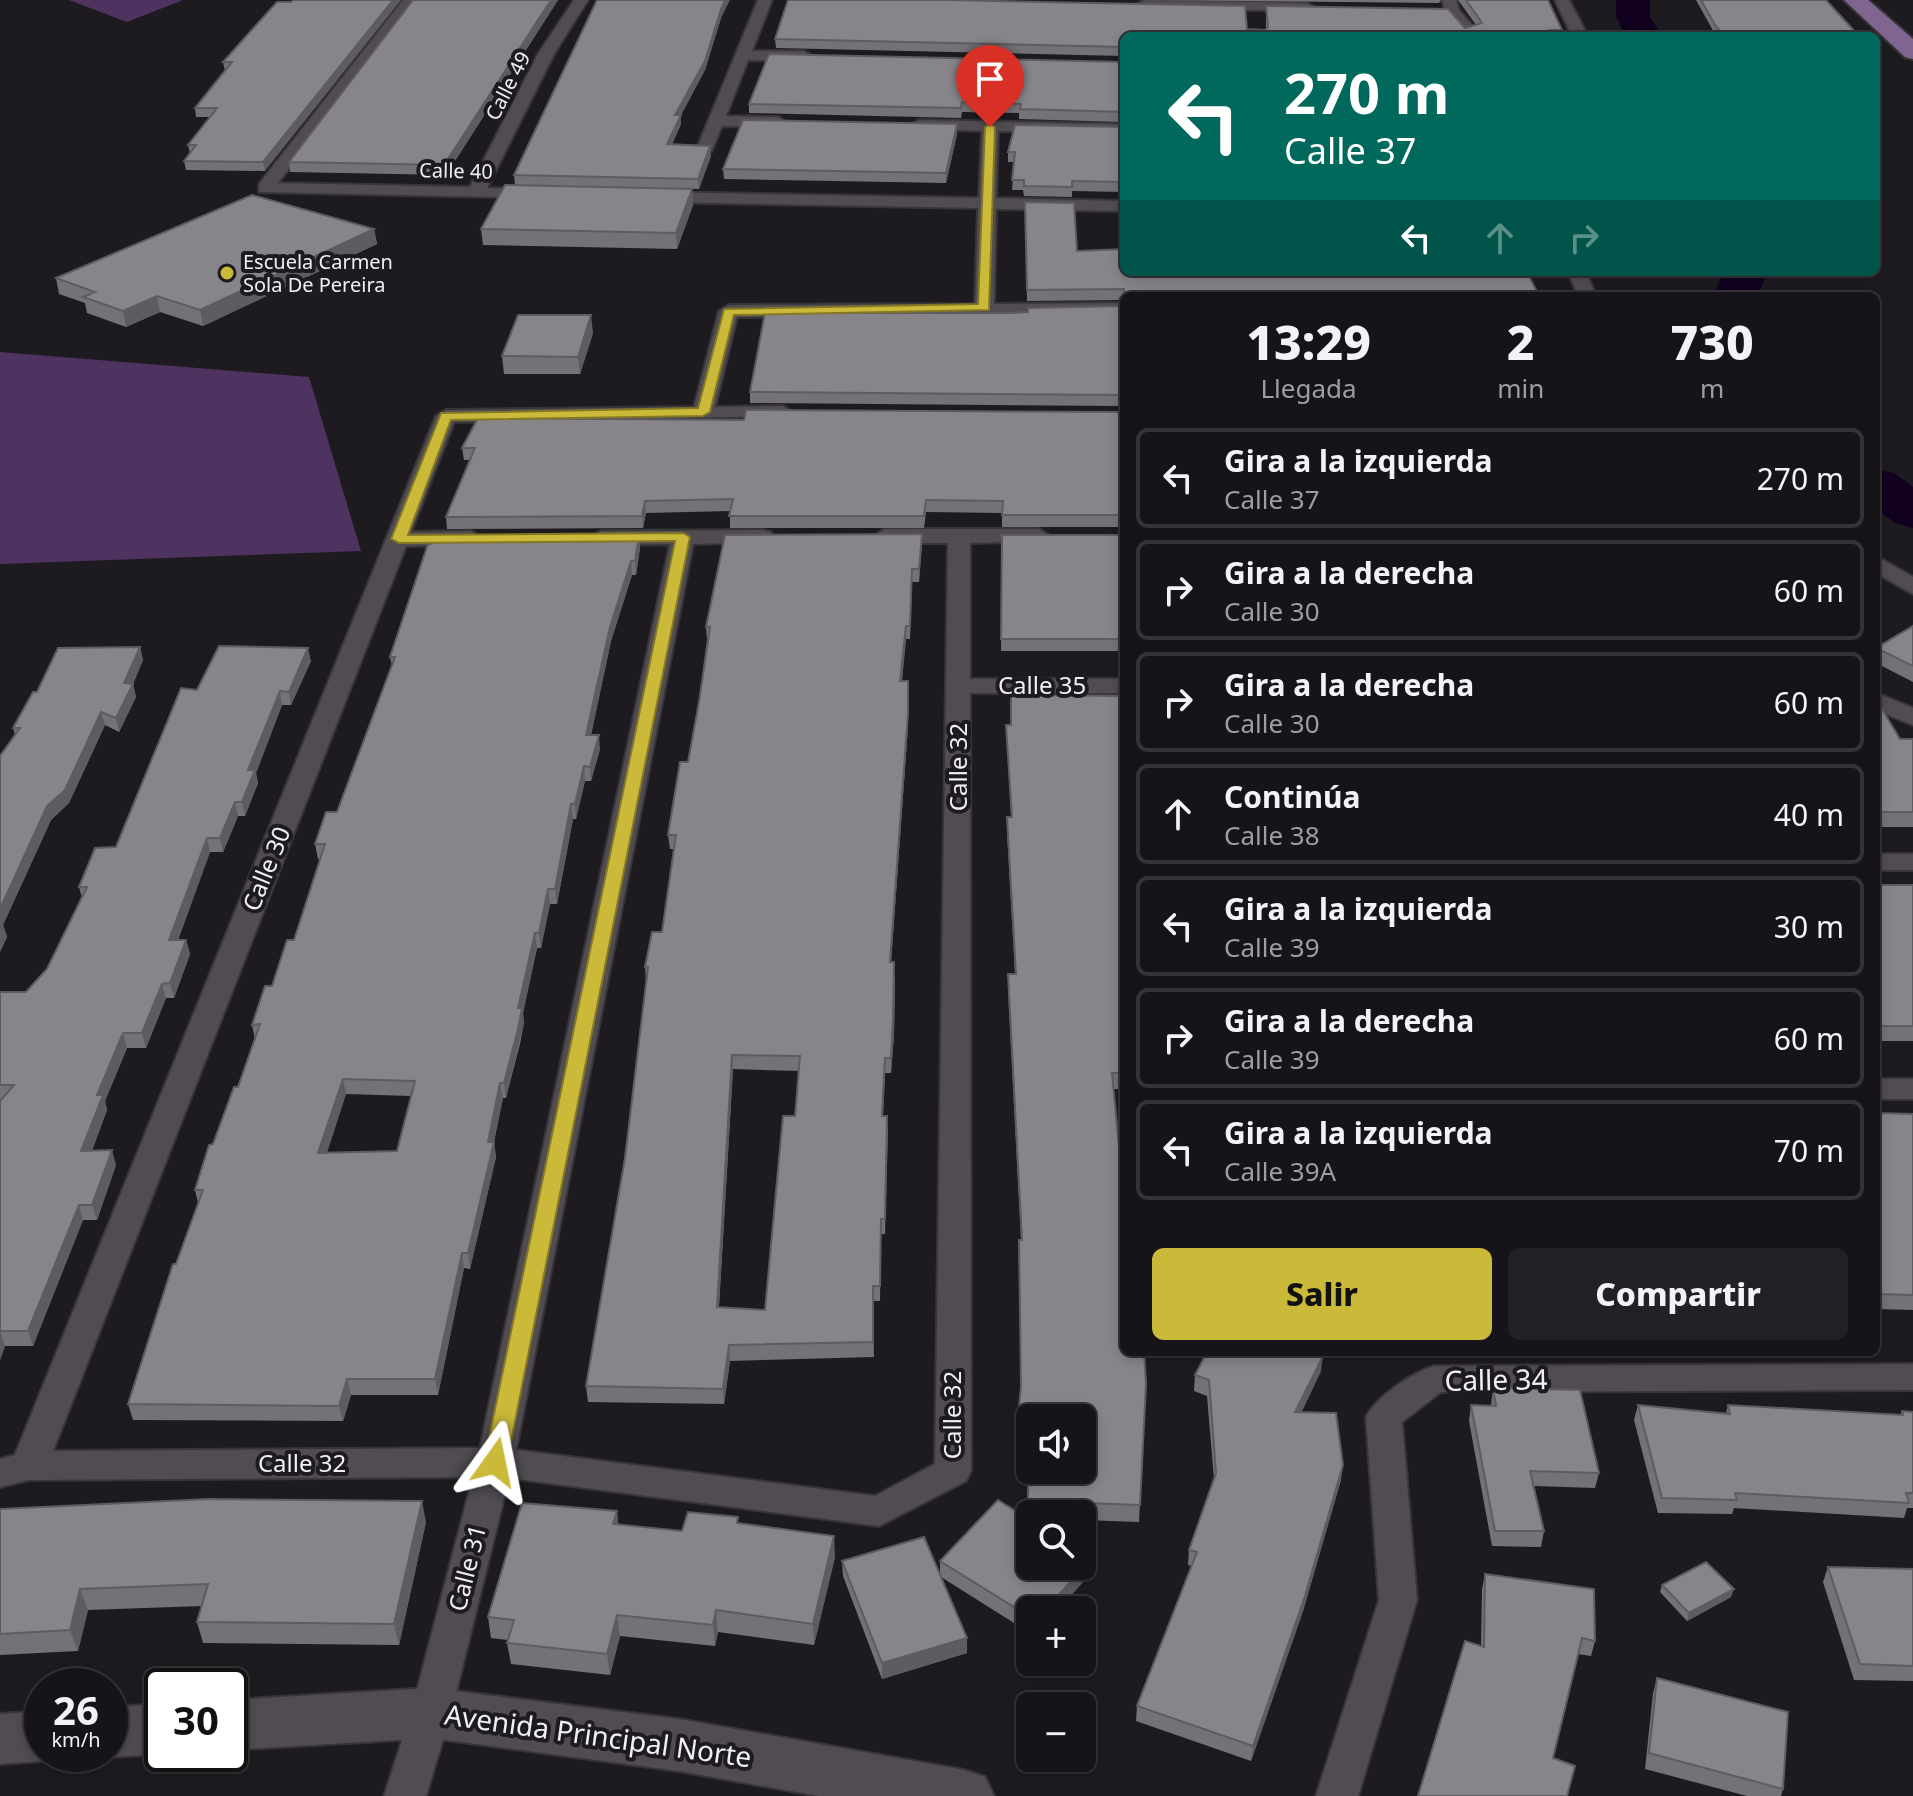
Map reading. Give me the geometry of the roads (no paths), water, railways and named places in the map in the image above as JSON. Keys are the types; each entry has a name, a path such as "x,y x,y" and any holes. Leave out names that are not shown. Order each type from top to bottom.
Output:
{"main road":[{"path":"1855,0 1913,52"}],"street":[{"name":"Calle 40","path":"411,0 265,188 556,195"},
{"name":"Calle 49","path":"476,193 546,54 581,0"},
{"path":"705,148 765,0"},
{"path":"1562,0 1578,32"},
{"path":"1126,4 1254,13 1330,8"},
{"path":"1446,7 1471,32"},
{"path":"741,55 821,56"},
{"path":"715,121 791,122"},
{"path":"898,125 1120,129"},
{"path":"984,308 985,203 990,127"},
{"path":"635,196 1120,206"},
{"path":"797,413 703,412 729,311 1120,309"},
{"name":"Calle 30","path":"14,1469 399,539 446,416 601,416 703,412"},
{"path":"867,536 1064,537"},
{"name":"Calle 32","path":"14,1469 495,1462 879,1511 953,1471 959,536"},
{"name":"Calle 31","path":"405,1796 431,1713 495,1462 683,537"},
{"path":"572,538 790,537"},
{"path":"399,539 494,538"},
{"path":"1880,566 1913,587"},
{"name":"Calle 35","path":"959,686 1120,686"},
{"path":"1880,703 1913,717"},
{"path":"1880,862 1913,862"},
{"path":"1880,1089 1913,1089"},
{"name":"Calle 34","path":"1337,1796 1398,1600 1384,1417 1434,1379 1913,1377"},
{"name":"Avenida Principal Norte","path":"248,1724 431,1713 679,1745 964,1796"},
{"path":"0,1739 24,1737"}],"waterway":[{"path":"1633,0 1633,17 1642,32"},
{"path":"1737,292 1744,276"},
{"path":"1880,487 1913,512"}],"place":[{"name":"Escuela Carmen Sola De Pereira","path":"227,273"}]}
